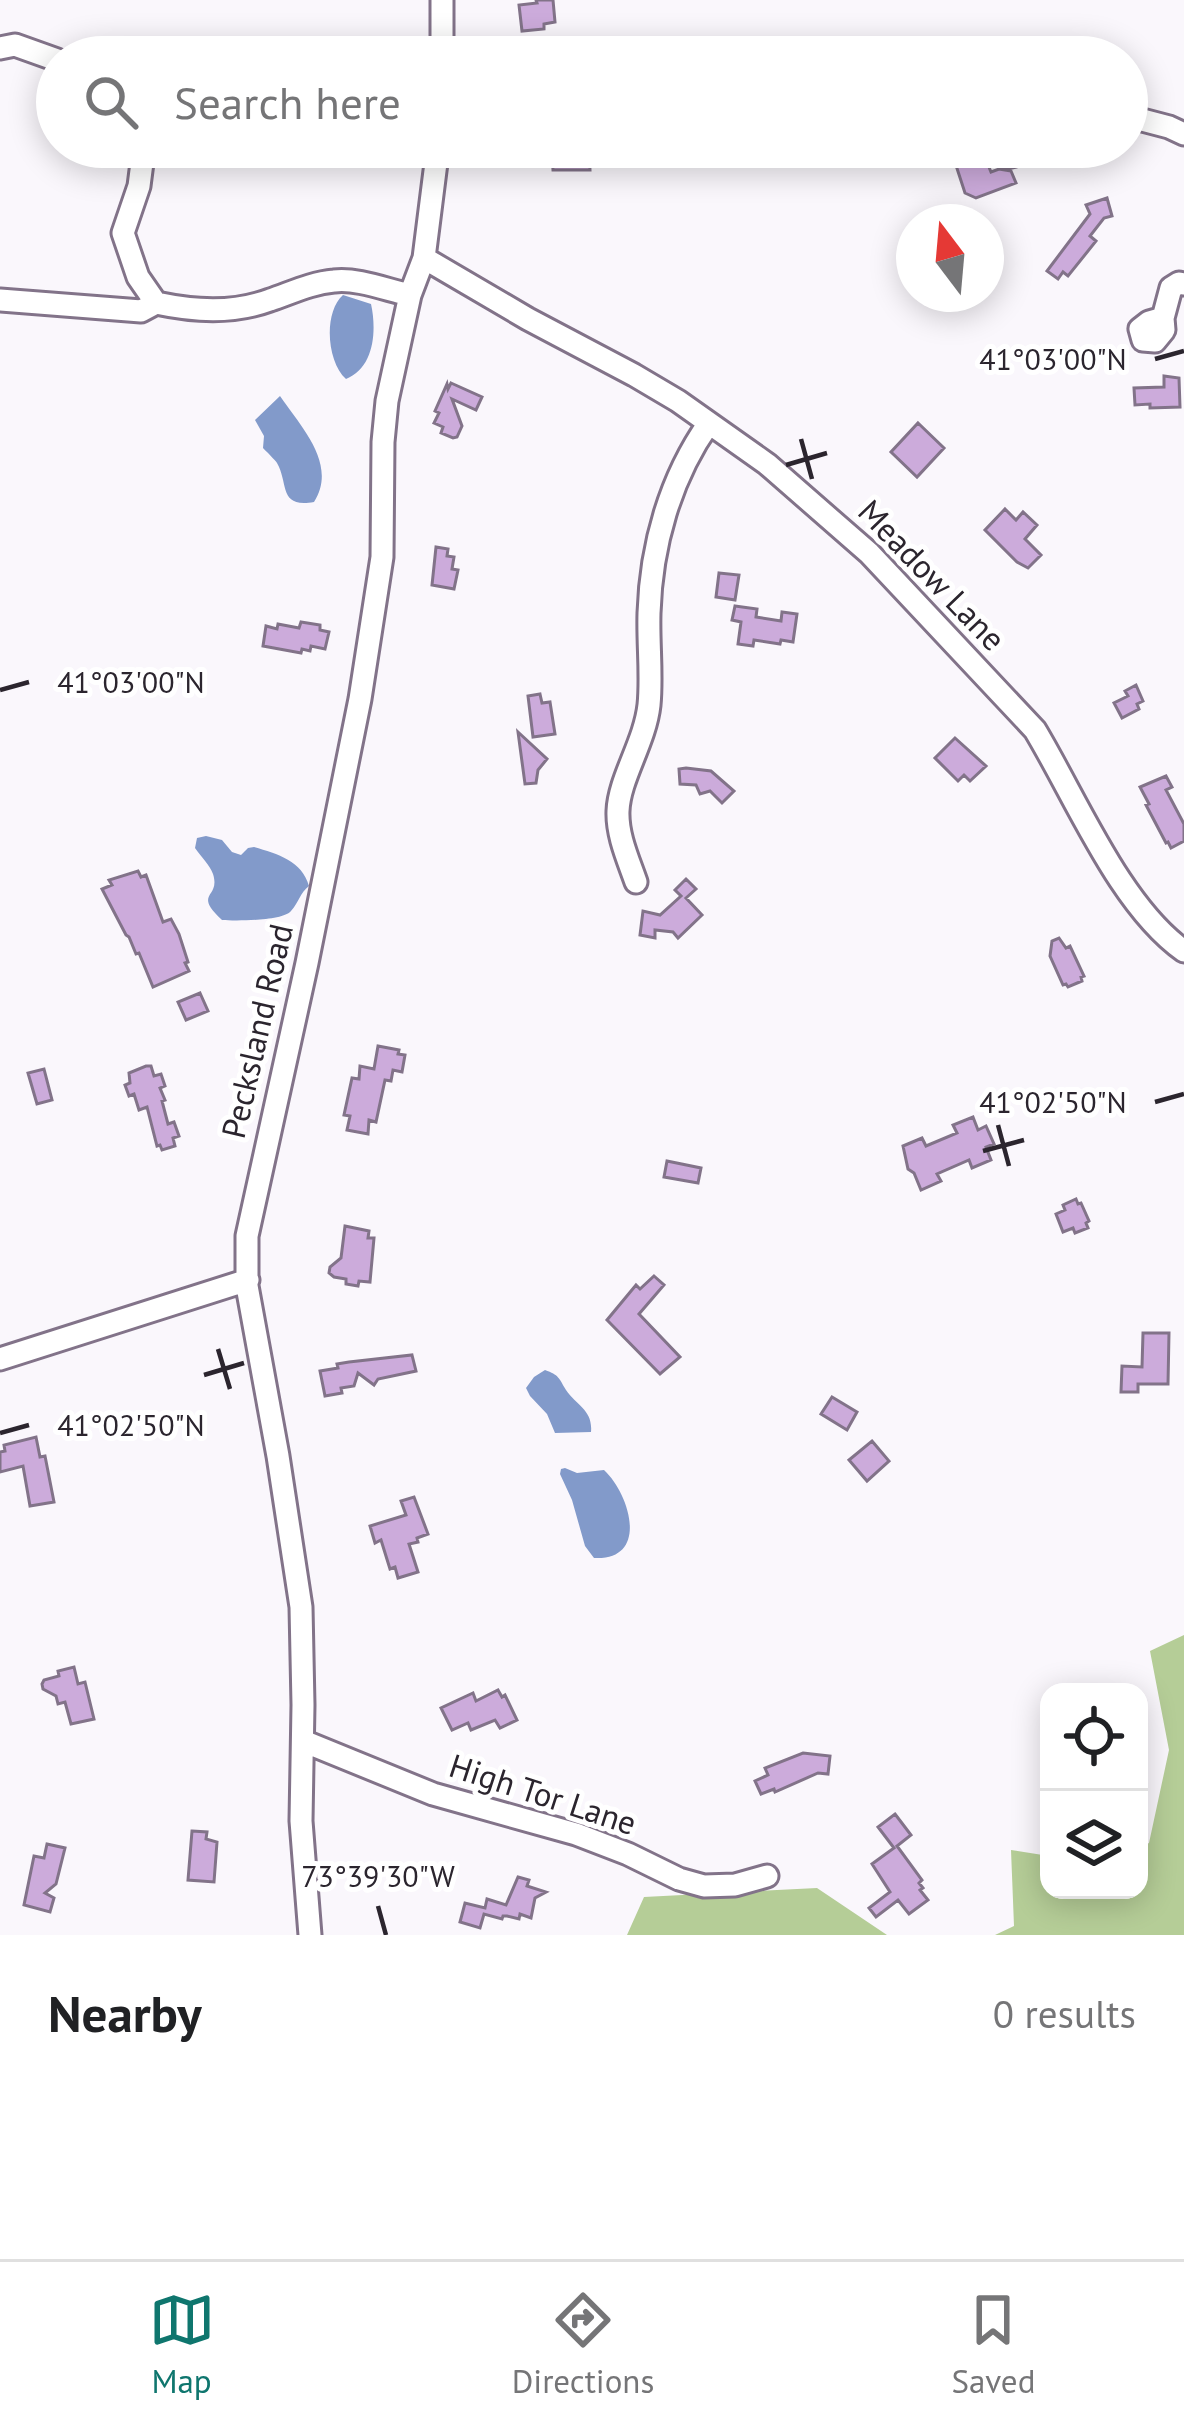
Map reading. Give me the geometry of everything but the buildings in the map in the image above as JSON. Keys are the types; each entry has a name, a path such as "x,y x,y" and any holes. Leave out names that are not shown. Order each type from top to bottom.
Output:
{"street":[{"path":"442,0 442,36"},
{"path":"0,48 15,45 36,52"},
{"path":"1148,122 1184,134"},
{"path":"141,168 123,233 138,277 156,303"},
{"name":"Pecksland Road","path":"310,1935 301,1821 302,1607 248,1280 247,1236 360,699 382,556 387,401 410,295 424,258 435,168"},
{"name":"Meadow Lane","path":"424,258 634,375 767,464 827,514 1021,712 1144,912 1164,938 1184,951"},
{"path":"0,300 141,311 156,303 221,310 264,303 303,287 339,280 410,295"},
{"path":"1163,318 1172,288 1184,284"},
{"path":"636,882 618,808 649,706 650,595 656,549 683,466 709,423"},
{"path":"0,1359 248,1280"},
{"name":"High Tor Lane","path":"303,1742 433,1794 577,1834 679,1879 704,1886 735,1886 767,1876"}],"green space":[{"path":"1184,1635 1184,1935 995,1935 1014,1926 1011,1850 1040,1855 1040,1899 1148,1899 1148,1844 1169,1750 1150,1651"},
{"path":"817,1888 887,1935 627,1935 644,1897"}],"water":[{"path":"343,295 371,304 374,326 368,358 346,379 335,361 330,337 332,313"},
{"path":"280,396 319,460 322,474 314,502 290,498 277,463 263,448 264,436 255,420"},
{"path":"197,838 222,840 241,855 254,847 280,856 301,870 309,886 291,911 279,917 222,920 208,900 214,888 213,874 195,848"},
{"path":"545,1370 558,1377 587,1413 591,1432 555,1433 526,1388"},
{"path":"565,1468 577,1473 604,1470 621,1494 629,1538 612,1556 594,1558 585,1546 560,1474"}]}
